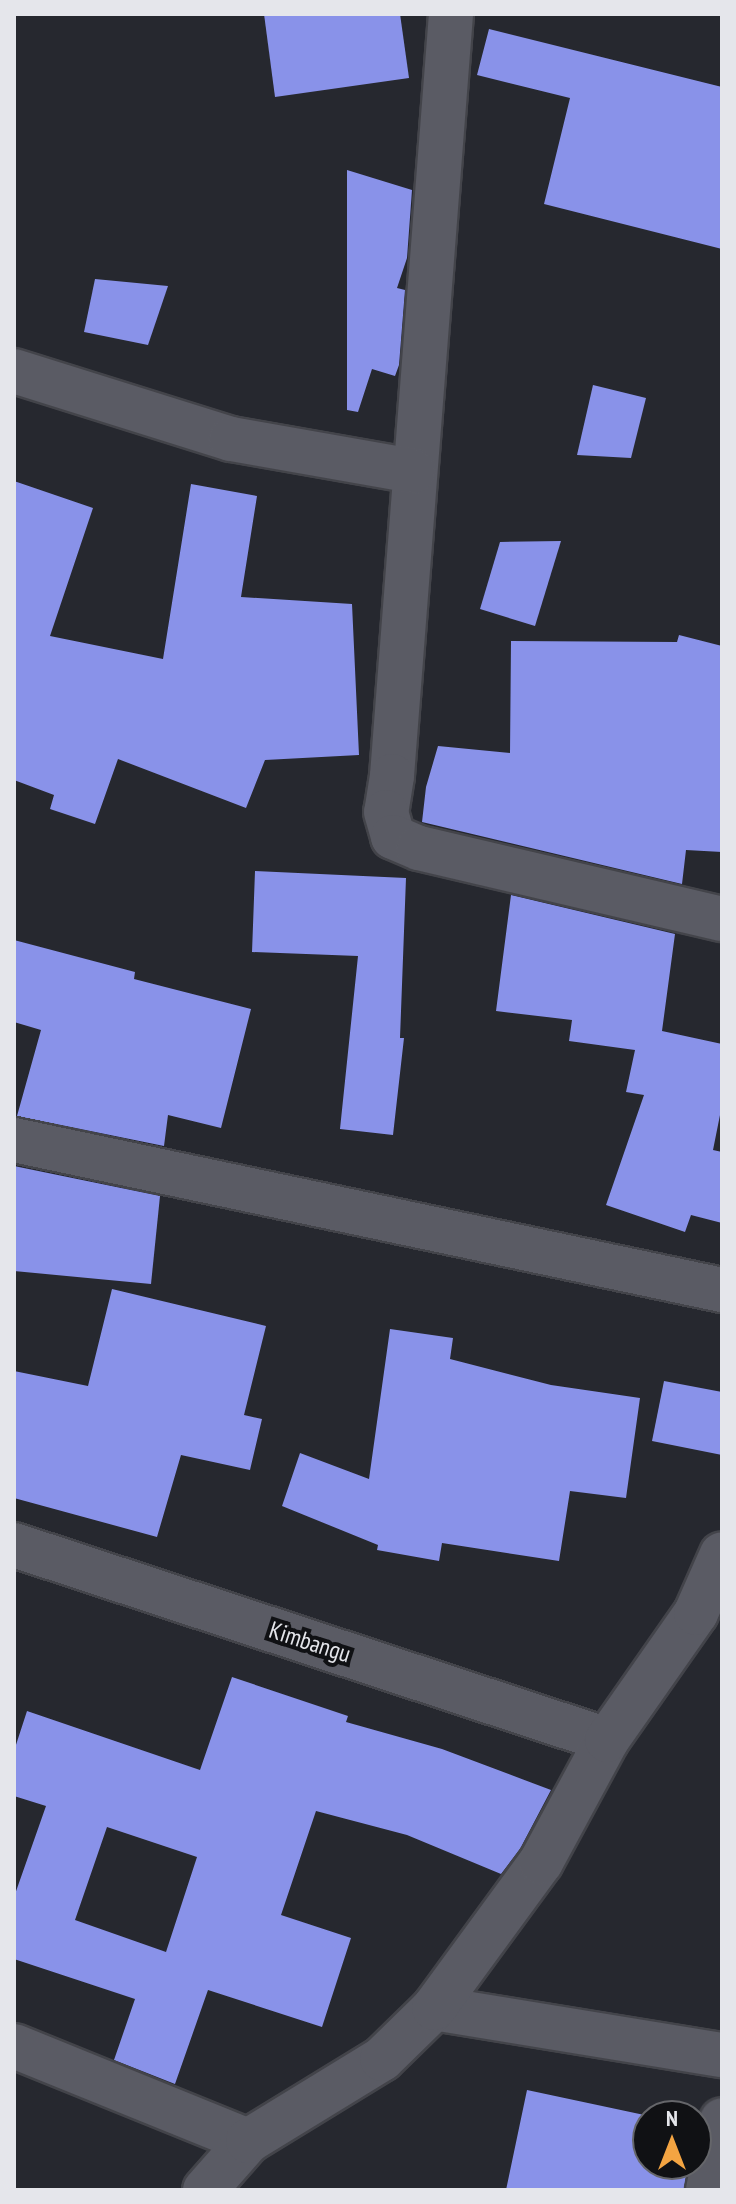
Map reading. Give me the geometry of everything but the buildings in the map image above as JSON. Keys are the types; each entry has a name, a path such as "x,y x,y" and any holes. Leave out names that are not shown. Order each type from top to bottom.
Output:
{"street":[{"path":"451,14 413,471 392,776 386,812 393,837 419,848 722,919"},
{"path":"14,371 231,439 413,471"},
{"path":"14,1140 722,1290"},
{"name":"Kimbangu","path":"14,1545 607,1740"},
{"path":"205,2190 248,2141 382,2059 434,2008 541,1862 607,1740 709,1614 722,1554"},
{"path":"434,2008 722,2055"},
{"path":"14,2046 248,2141"},
{"path":"708,2190 722,2120"}]}
